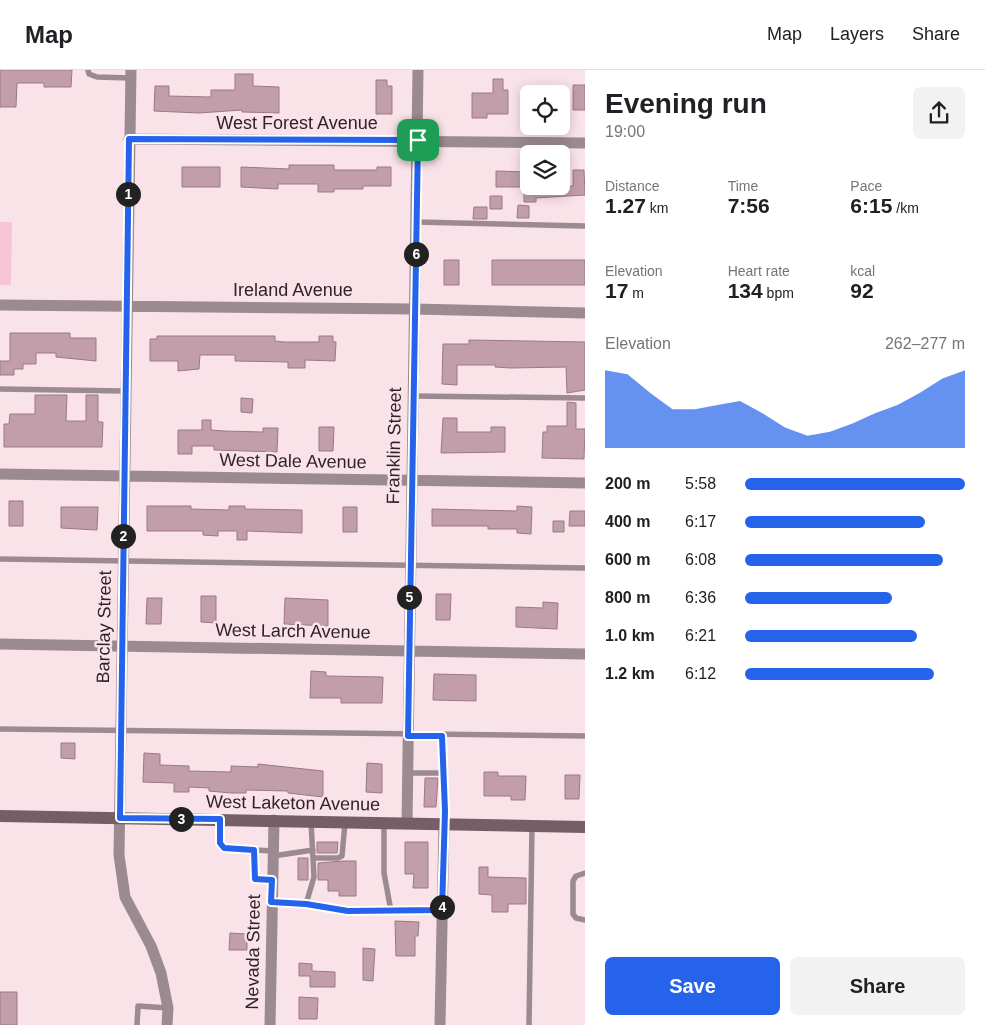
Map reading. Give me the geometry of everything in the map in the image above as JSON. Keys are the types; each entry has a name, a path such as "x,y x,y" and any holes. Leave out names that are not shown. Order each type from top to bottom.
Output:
{"main road":[{"name":"West Laketon Avenue","path":"0,816 585,826"}],"street":[{"name":"Franklin Street","path":"407,823 418,70"},
{"name":"Barclay Street","path":"131,74 118,855 125,897 151,946 161,973 168,1008 167,1025"},
{"name":"West Forest Avenue","path":"129,139 418,140 585,143"},
{"name":"Ireland Avenue","path":"0,305 126,308 414,309 585,313"},
{"name":"West Dale Avenue","path":"0,474 585,483"},
{"name":"West Larch Avenue","path":"0,644 585,654"},
{"name":"Nevada Street","path":"270,1025 274,820"},
{"path":"440,1025 444,824"}],"lane":[{"path":"88,70 89,74 97,77 131,74"},
{"path":"416,222 585,226"},
{"path":"0,388 125,391"},
{"path":"412,396 585,398"},
{"path":"0,559 585,568"},
{"path":"0,729 408,736 585,736"},
{"path":"442,736 444,824"},
{"path":"407,772 442,775"},
{"path":"220,819 220,843 224,848 254,850 273,854 313,850"},
{"path":"306,904 314,877 311,821"},
{"path":"313,858 338,858 342,856 345,822"},
{"path":"384,822 384,873 391,911"},
{"path":"529,1025 532,826"},
{"path":"254,850 255,879 272,880"},
{"path":"585,873 576,876 573,880 573,914 576,918 585,920"},
{"path":"271,902 306,904 348,911 442,910"},
{"path":"137,1025 138,1006 168,1008"}],"shaded area":[{"path":"0,222 12,222 11,285 0,285"}],"building":[{"path":"0,70 72,70 71,87 44,87 44,83 17,83 16,107 0,107"},
{"path":"235,74 253,74 253,86 279,87 279,113 242,112 242,110 199,113 154,111 155,86 169,86 169,96 211,97 211,90 235,90"},
{"path":"493,79 503,79 503,90 508,90 508,114 487,114 487,118 472,118 472,93 493,93"},
{"path":"376,80 387,80 387,86 392,86 392,114 376,114"},
{"path":"573,85 585,85 585,110 573,110"},
{"path":"289,165 334,165 334,170 377,170 377,167 391,167 391,186 363,186 363,189 334,189 334,192 318,192 318,184 278,184 278,189 241,187 241,167 289,169"},
{"path":"182,167 220,167 220,187 182,187"},
{"path":"573,170 584,170 585,195 536,198 536,202 524,202 524,195 570,195 570,186 573,186"},
{"path":"496,171 520,172 520,187 496,187"},
{"path":"490,196 502,196 502,209 490,209"},
{"path":"518,205 529,206 529,218 517,218"},
{"path":"474,207 487,207 487,219 473,219"},
{"path":"444,260 459,260 459,285 444,285"},
{"path":"492,260 585,260 585,285 492,285"},
{"path":"10,333 70,333 70,338 96,338 96,361 56,357 56,353 36,353 36,364 23,364 23,369 14,369 14,375 0,375 0,361 10,361"},
{"path":"157,336 275,336 275,341 319,342 319,336 333,336 333,342 336,342 335,361 305,360 305,368 288,368 288,362 235,361 235,355 200,355 199,369 178,371 178,361 150,361 150,339 157,339"},
{"path":"469,340 585,342 585,390 567,393 566,367 511,368 495,367 496,365 457,365 457,385 442,384 443,344 469,344"},
{"path":"35,395 67,395 66,421 86,421 86,395 98,395 98,422 103,422 102,447 4,447 4,424 9,424 10,414 35,414"},
{"path":"241,398 253,399 252,413 241,412"},
{"path":"567,402 576,403 576,429 585,429 584,459 542,458 543,432 547,432 547,426 567,426"},
{"path":"443,418 457,418 457,432 491,432 491,427 505,427 505,452 441,453"},
{"path":"202,420 211,420 211,430 263,432 263,428 278,428 277,452 214,450 214,446 192,446 192,454 178,454 178,430 202,430"},
{"path":"319,427 334,427 333,451 319,451"},
{"path":"9,501 23,501 23,526 9,526"},
{"path":"147,506 191,506 191,509 229,510 229,506 245,506 245,509 302,510 302,533 247,531 247,540 237,540 237,531 218,531 218,536 203,535 203,531 147,531"},
{"path":"517,506 532,507 531,534 517,533 517,529 488,529 488,526 432,526 432,509 517,511"},
{"path":"61,507 98,507 97,530 61,528"},
{"path":"343,507 357,507 357,532 343,532"},
{"path":"570,511 585,511 585,526 569,526"},
{"path":"553,521 564,521 564,532 553,532"},
{"path":"436,594 451,594 450,620 436,620"},
{"path":"201,596 216,596 216,623 201,622"},
{"path":"147,598 162,598 161,624 146,624"},
{"path":"285,598 328,600 328,626 284,624"},
{"path":"543,602 558,603 557,629 516,627 516,607 543,608"},
{"path":"311,671 326,672 326,676 383,677 382,703 341,703 341,698 310,698"},
{"path":"434,674 476,675 476,701 433,700"},
{"path":"61,743 75,743 75,759 61,758"},
{"path":"144,753 160,754 160,765 189,766 189,771 231,772 231,766 258,767 258,764 323,771 323,797 288,793 288,791 246,790 246,793 231,793 209,791 209,788 189,787 189,792 174,792 174,783 143,782"},
{"path":"367,763 382,764 382,793 366,792"},
{"path":"484,772 498,772 498,776 526,776 525,800 511,800 511,796 484,796"},
{"path":"565,775 580,775 579,799 565,799"},
{"path":"425,778 438,778 436,807 424,807"},
{"path":"317,842 338,842 337,853 317,853"},
{"path":"405,842 428,842 428,888 413,888 414,874 405,874"},
{"path":"298,858 308,858 308,880 298,880"},
{"path":"356,861 356,896 339,896 339,891 328,891 328,880 318,880 318,863"},
{"path":"479,867 488,867 488,877 526,878 526,904 508,904 508,912 492,912 492,895 479,894"},
{"path":"395,921 419,922 418,936 415,936 415,956 396,956"},
{"path":"230,933 247,934 247,950 229,950"},
{"path":"363,948 375,949 373,981 363,980"},
{"path":"299,963 312,964 312,971 335,972 335,987 310,987 310,976 299,976"},
{"path":"0,992 17,992 17,1025 0,1025"},
{"path":"299,997 318,998 317,1019 299,1019"}],"route":[{"path":"129,139 418,140 408,736 442,736 445,811 442,910 348,911 306,904 271,902 272,880 255,879 254,850 224,848 220,843 220,819 120,818 129,139"}]}
